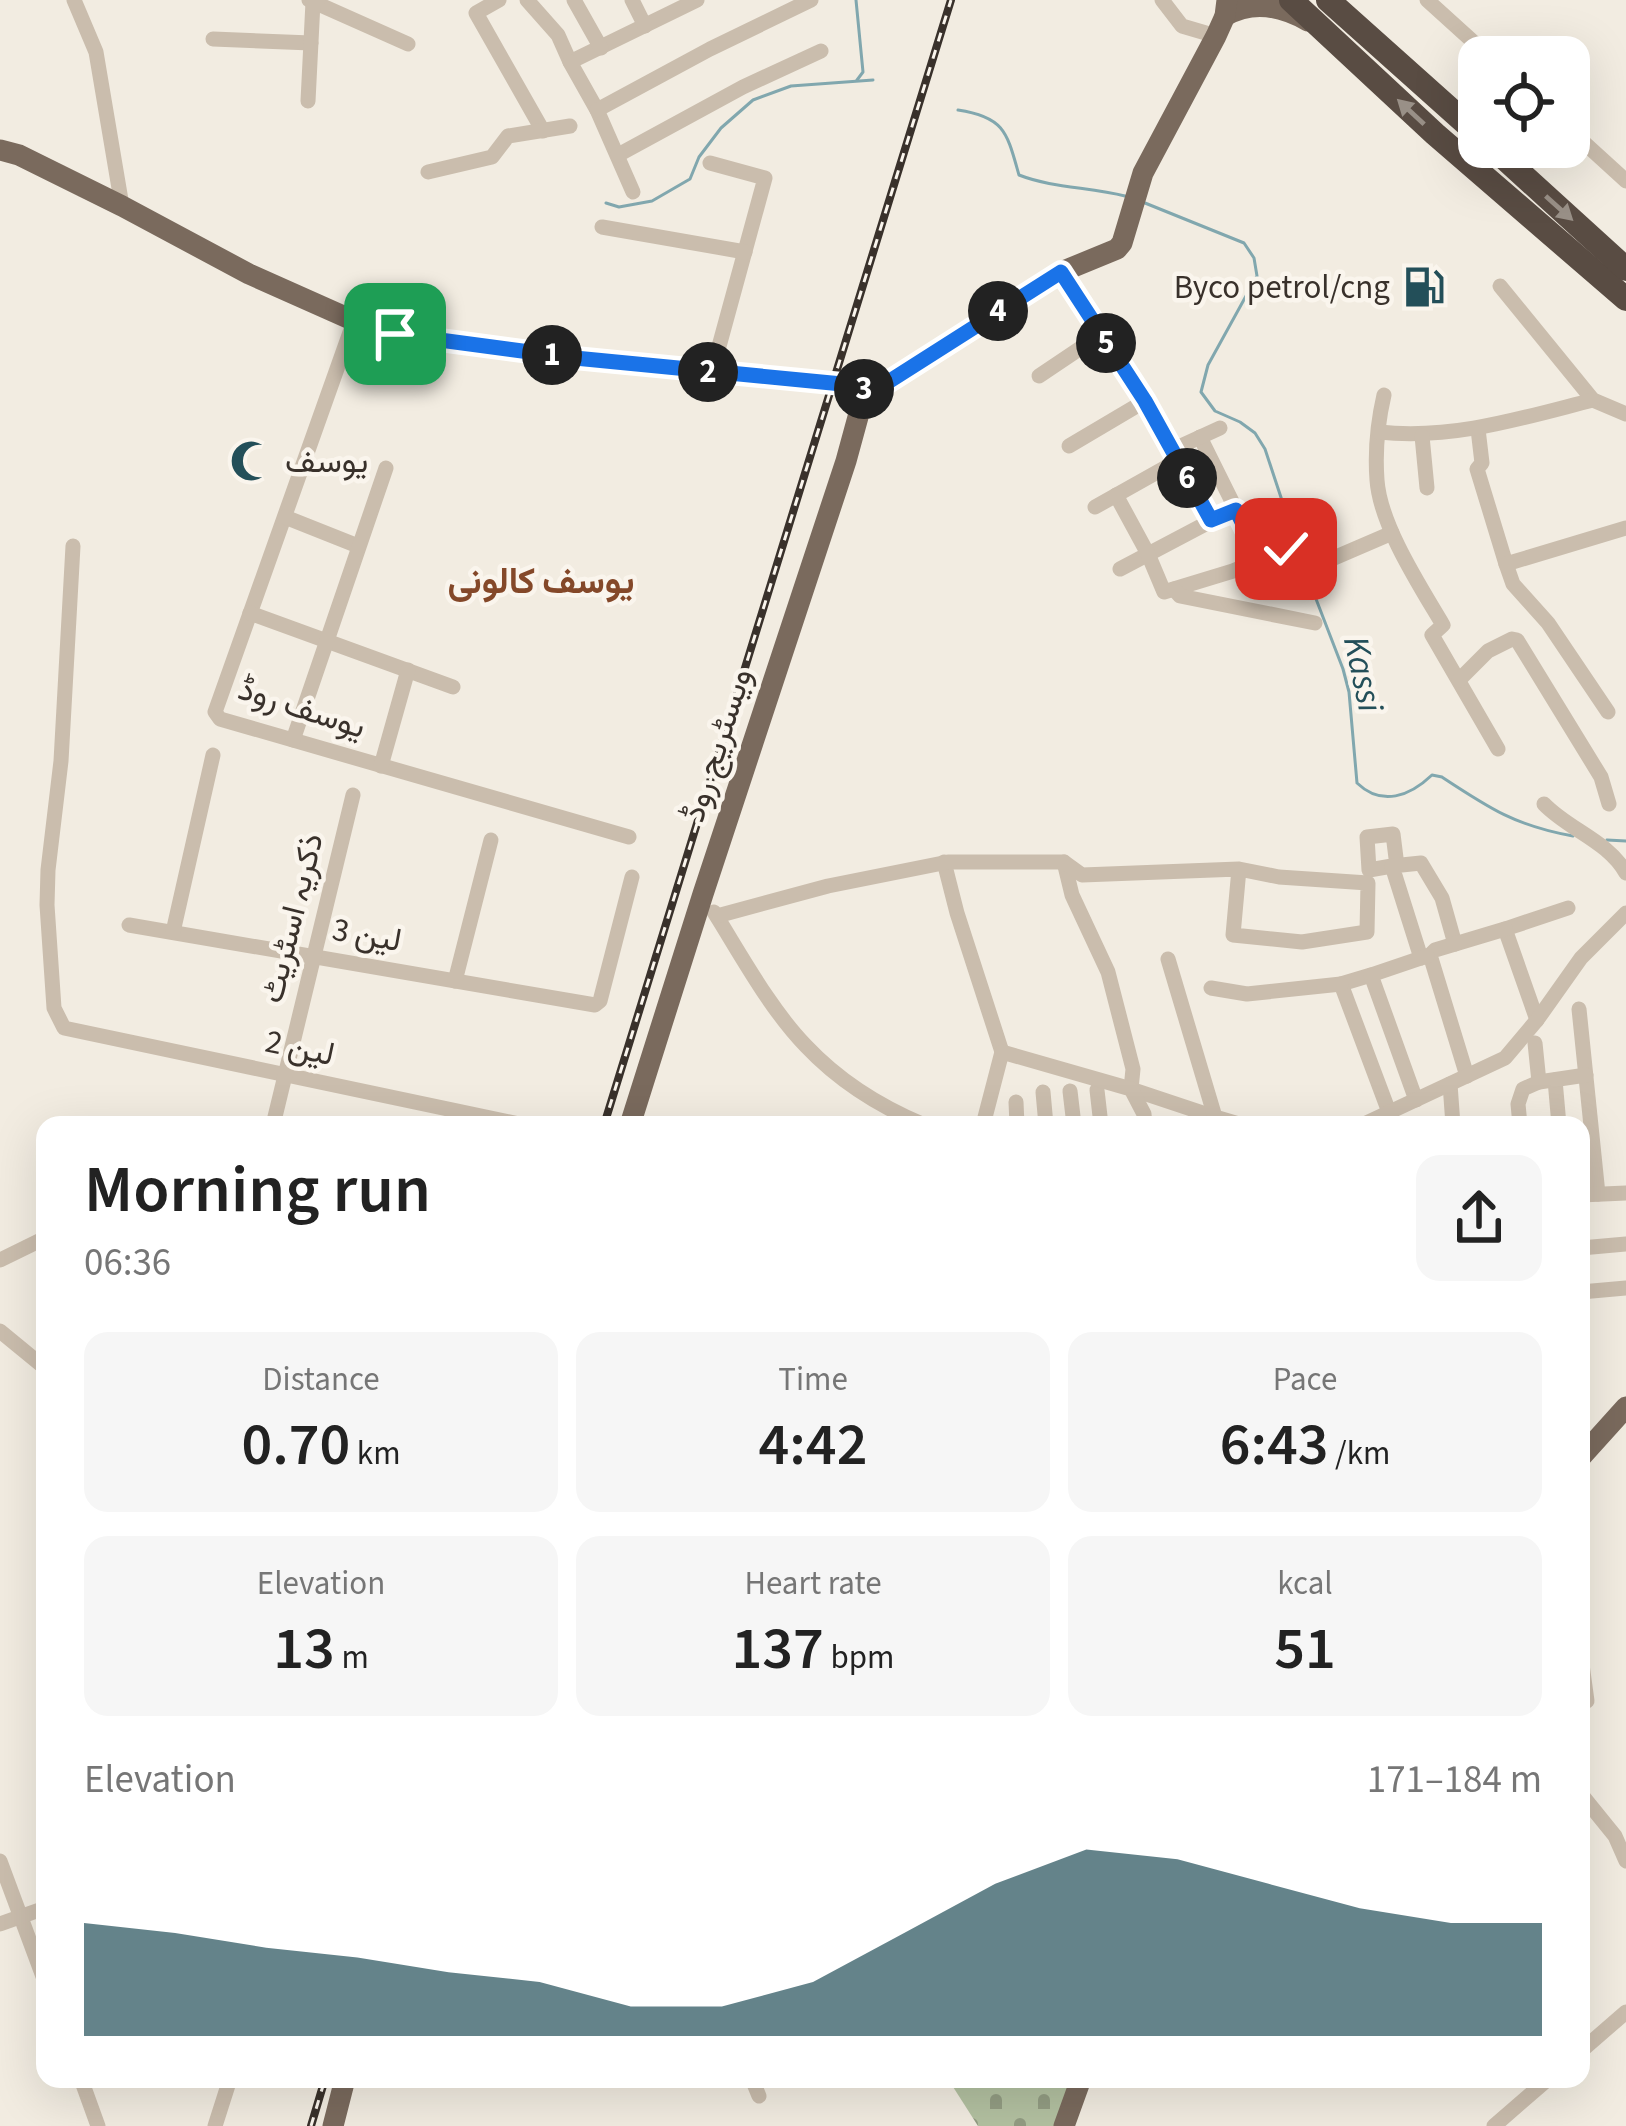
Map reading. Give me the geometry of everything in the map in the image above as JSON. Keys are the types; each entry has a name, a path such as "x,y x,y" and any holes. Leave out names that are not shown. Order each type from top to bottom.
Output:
{"highway":[{"path":"1291,0 1626,299"},
{"path":"1328,0 1458,116"},
{"path":"1516,168 1626,269"},
{"path":"1506,196 1526,177"}],"main road":[{"path":"0,150 122,206 249,274 377,331 874,391 1061,272 1117,249 1147,171 1223,17 1249,4 1268,6 1290,12 1328,34"},
{"name":"ویسٹریج روڈ","path":"633,1116 861,406 874,391"},
{"path":"1590,1447 1626,1407"},
{"path":"333,2126 343,2088"},
{"path":"1064,2126 1078,2088"}],"street":[{"path":"93,0 77,6 96,52 122,206"},
{"path":"499,0 476,13 543,131"},
{"path":"527,0 558,35 634,192"},
{"path":"574,0 601,48"},
{"path":"632,0 645,26"},
{"path":"570,62 697,0"},
{"path":"597,110 811,0"},
{"path":"1162,0 1182,26 1223,17"},
{"path":"1427,0 1467,36"},
{"path":"308,101 313,1 407,44"},
{"path":"213,39 311,44"},
{"path":"618,155 821,51"},
{"path":"428,172 492,157 508,136 570,126"},
{"path":"1590,148 1626,181"},
{"path":"710,163 765,178 712,372"},
{"path":"602,227 745,252"},
{"path":"1061,272 1145,401 1211,520"},
{"path":"1500,286 1593,400 1626,414"},
{"name":"یوسف روڈ","path":"354,321 215,712 220,719 629,837"},
{"path":"1039,376 1100,335"},
{"path":"1384,395 1376,483 1392,533 1443,625 1432,635 1498,749"},
{"path":"1379,432 1422,436 1478,429 1593,400"},
{"path":"1069,446 1145,401"},
{"path":"1095,507 1220,428"},
{"path":"1478,429 1482,463 1477,469 1513,584 1548,623 1608,712"},
{"path":"1422,436 1427,488"},
{"path":"1200,437 1261,560"},
{"path":"293,740 386,468"},
{"path":"1116,495 1164,592 1233,572 1286,549"},
{"path":"1120,569 1236,510"},
{"path":"284,517 358,546"},
{"path":"1510,563 1626,528"},
{"path":"1313,568 1392,533"},
{"name":"لین 2","path":"73,546 62,760 48,870 54,1008 64,1028 480,1116"},
{"path":"1174,589 1180,596 1315,622"},
{"path":"250,613 453,687"},
{"path":"1459,680 1487,651 1517,640 1601,777 1609,804"},
{"path":"381,766 408,670"},
{"path":"173,932 213,755"},
{"name":"ذکریہ اسٹریٹ","path":"274,1116 353,796"},
{"path":"1544,804 1604,848 1626,873"},
{"path":"455,981 491,840"},
{"path":"717,916 944,862 1064,862 1082,875 1240,869 1279,877 1368,883 1367,932 1303,942 1233,935 1240,869"},
{"path":"944,862 1002,1052 985,1116"},
{"path":"1064,862 1072,895 1108,972 1133,1069 1131,1089 1144,1116"},
{"path":"1456,944 1442,898 1421,863 1395,866 1467,1076"},
{"name":"لین 3","path":"128,925 596,1004 632,877"},
{"path":"703,894 806,1046 886,1109 903,1116"},
{"path":"1211,988 1246,994 1341,984 1568,908"},
{"path":"1381,1116 1505,1058 1581,958 1626,913"},
{"path":"1505,929 1537,1020"},
{"path":"1168,959 1215,1116"},
{"path":"1371,975 1416,1100"},
{"path":"1341,984 1389,1112"},
{"path":"1579,1009 1586,1116"},
{"path":"1535,1043 1557,1116"},
{"path":"1002,1052 1212,1116"},
{"path":"1520,1116 1523,1089 1586,1076"},
{"path":"1450,1084 1452,1116"},
{"path":"1097,1090 1100,1116"},
{"path":"1070,1091 1073,1116"},
{"path":"1043,1093 1045,1116"},
{"path":"1016,1102 1017,1116"},
{"path":"1590,1195 1626,1193"},
{"path":"0,1260 36,1242"},
{"path":"1590,1247 1626,1244"},
{"path":"1590,1291 1626,1288"},
{"path":"0,1331 36,1361"},
{"path":"1590,1805 1615,1836 1626,1861"},
{"path":"0,1862 36,1957"},
{"path":"0,1924 36,1911"},
{"path":"1590,2042 1626,2012"},
{"path":"84,2088 98,2126"},
{"path":"215,2126 227,2088"},
{"path":"756,2088 759,2096"},
{"path":"1494,2126 1538,2088"}],"green space":[{"path":"954,2088 1069,2088 1058,2126 978,2126"}],"waterway":[{"path":"856,0 863,72 857,80"},
{"name":"Kassi","path":"606,203 619,207 652,201 690,179 699,157 721,128 753,100 791,86 873,80"},
{"name":"Kassi","path":"958,110 986,117 1002,129 1019,175 1125,196"},
{"name":"Kassi","path":"1145,203 1244,243 1254,258 1257,276 1208,365 1201,392 1215,411 1255,433 1265,449 1343,669 1357,783 1386,797 1415,788 1432,775 1442,777 1504,814 1573,836"},
{"name":"Kassi","path":"1607,840 1626,841"}],"railway":[{"path":"607,1116 951,0"},
{"path":"311,2126 322,2088"}],"place":[{"name":"Byco petrol/cng","path":"1424,287"},
{"name":"یوسف","path":"251,461"}],"district":[{"name":"یوسف کالونی","path":"541,581"}],"route":[{"path":"395,334 874,391 1061,272 1145,401 1211,520 1236,510 1261,560 1286,549"}]}
